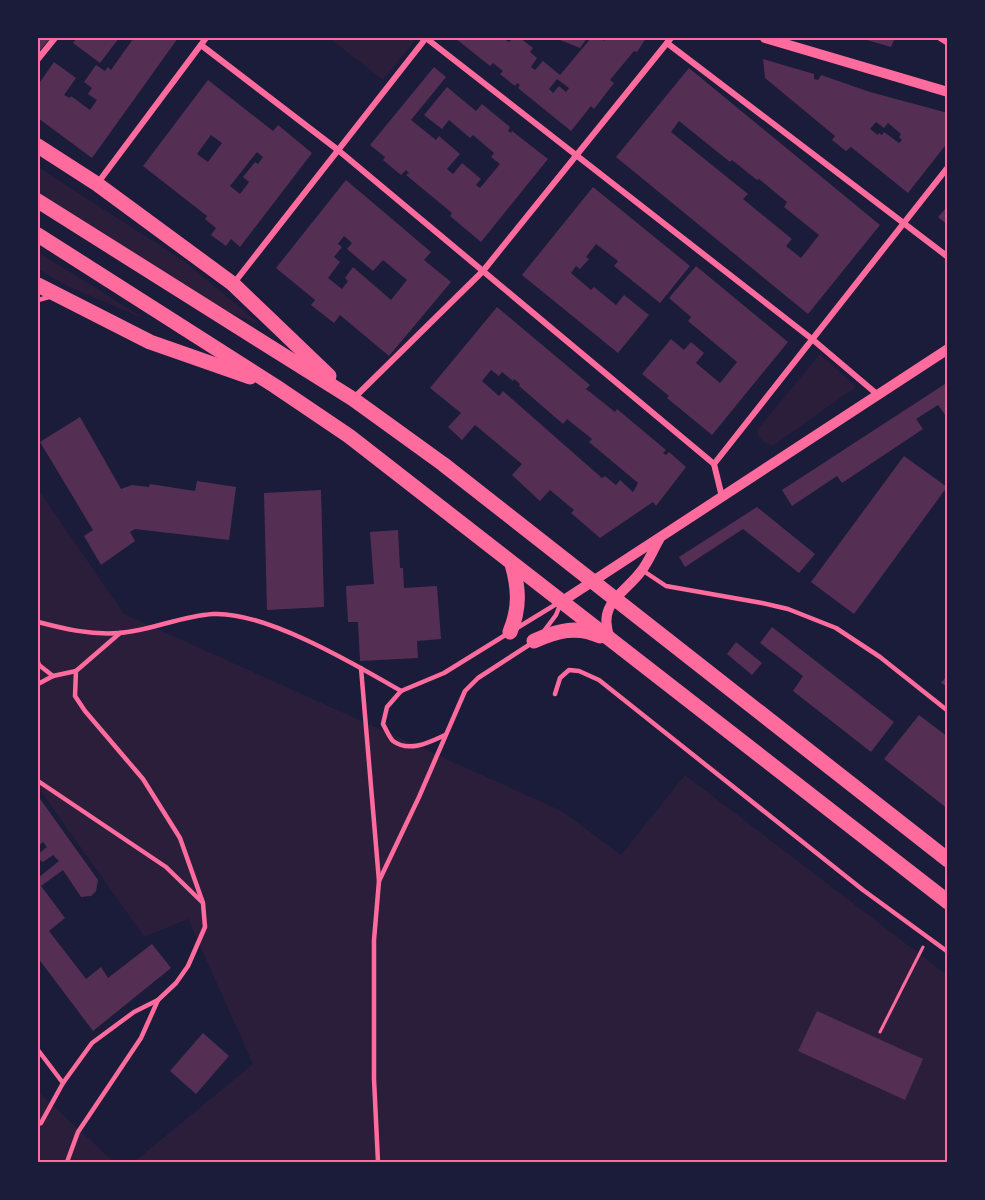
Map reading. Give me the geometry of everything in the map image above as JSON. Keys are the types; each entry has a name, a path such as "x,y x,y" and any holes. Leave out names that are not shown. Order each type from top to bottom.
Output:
{"main road":[{"path":"38,146 97,184 233,284 353,399"},
{"path":"38,201 353,399 443,464 948,860"},
{"path":"38,235 275,386 349,436 948,903"},
{"path":"38,285 150,342 275,386"},
{"path":"510,632 518,606 518,585 512,564"},
{"path":"534,641 555,632 575,629 594,633 611,641"}],"street":[{"path":"38,59 55,38"},
{"path":"97,184 206,38"},
{"path":"233,284 426,38 812,339 878,395"},
{"path":"765,38 948,92"},
{"path":"940,38 948,43"},
{"path":"353,399 483,271 669,40 948,257"},
{"path":"201,45 338,150 714,464 722,497"},
{"path":"714,464 948,167"},
{"path":"561,602 948,349"},
{"path":"611,641 606,628 606,613 613,599 642,570 660,537"}],"lane":[{"path":"38,300 57,295"},
{"path":"642,570 666,586 788,609 836,628 880,657 948,711"},
{"path":"445,735 427,743 408,747 393,740 383,724 387,707 401,691 444,673 561,602"},
{"path":"379,881 419,797 465,691 478,678 534,641 548,627 561,602"},
{"path":"38,622 75,632 120,633 214,614 254,619 306,641 401,691"},
{"path":"38,684 53,676 76,671 120,633"},
{"path":"38,662 53,676"},
{"path":"361,668 379,881 374,940 374,1079 378,1162"},
{"path":"555,694 560,678 569,670 579,671 599,680 863,890 948,951"},
{"path":"38,1124 41,1123 63,1083 92,1042 134,1012 158,1000 176,983 188,966 205,927 203,903 180,838 143,779 75,696 76,671"},
{"path":"38,781 166,867 203,903"},
{"path":"67,1162 78,1132 141,1038 158,1000"},
{"path":"38,1050 63,1083"}],"path":[{"path":"880,1032 928,937"}],"shaded area":[{"path":"329,38 410,38 414,41 383,80"},
{"path":"38,167 184,261 261,325 227,311 38,193"},
{"path":"38,252 145,319 67,286 38,269"},
{"path":"820,354 856,387 774,445 765,442 757,430"},
{"path":"38,489 124,614 562,811 621,855 685,775 947,975 947,1162 134,1162 253,1064 188,919 144,937 38,787"},
{"path":"38,1092 114,1162 38,1162"}],"building":[{"path":"38,38 50,38 38,53"},
{"path":"77,38 119,38 100,63 73,43"},
{"path":"130,38 178,38 92,158 38,118 38,85 54,62 76,78 64,95 70,98 71,96 90,110 97,100 88,94 92,88 84,82 96,65 105,71 108,67 111,70 133,39"},
{"path":"455,38 503,38 509,42 513,38 520,38 533,48 530,52 537,58 531,67 535,70 543,61 560,75 591,38 604,41 606,38 646,38 637,52 634,51 610,80 614,83 594,109 591,106 571,131 518,88 520,85 517,83 515,86 500,74 503,71 493,63 490,66","holes":["557,79 569,88 566,92 559,86 553,93 549,89"]},
{"path":"555,38 587,38 580,48"},
{"path":"860,38 895,38 891,47"},
{"path":"763,59 814,74 814,79 818,80 821,75 870,92 948,113 948,142 908,193 851,147 846,151 832,140 835,136 765,78","holes":["876,122 884,128 888,123 901,134 899,137 902,140 899,143 884,132 878,135 870,129"]},
{"path":"434,67 446,77 411,120 436,140 439,136 460,154 447,169 453,174 462,163 481,179 476,185 480,188 500,164 491,157 494,153 473,135 470,138 449,120 442,129 424,115 447,87 476,111 482,104 510,127 508,131 511,133 512,131 548,159 481,242 450,216 452,213 406,175 409,173 406,170 401,175 383,160 385,157 370,145"},
{"path":"689,68 880,225 808,314 616,157","holes":["679,121 730,162 732,160 757,180 759,179 787,202 784,207 819,235 801,258 786,246 792,239 743,199 748,194 671,132"]},
{"path":"208,80 273,131 278,125 312,153 240,247 231,239 226,246 211,235 216,228 205,219 207,216 143,166","holes":["211,135 222,143 208,162 197,154","257,152 263,157 258,164 255,162 243,177 249,182 240,194 230,186"]},
{"path":"346,180 431,252 424,260 451,282 389,356 340,315 334,323 311,305 315,300 276,268","holes":["344,236 352,243 347,249 373,271 383,260 407,280 391,300 353,267 345,278 348,281 342,289 328,278 340,262 334,257 342,247 338,244"]},
{"path":"593,187 690,266 660,303 614,266 618,261 596,244 586,257 589,259 580,269 576,266 571,273 591,290 594,287 616,305 624,295 649,315 618,353 522,275"},
{"path":"948,206 948,225 938,217"},
{"path":"696,266 788,342 712,435 642,374 671,339 684,350 691,342 704,353 696,363 720,383 737,362 688,321 691,317 669,298"},
{"path":"497,307 590,385 586,389 615,412 617,409 666,450 663,453 666,455 669,452 686,467 656,506 653,502 600,538 571,513 574,510 550,490 540,501 512,475 522,464 475,425 462,440 448,427 461,413 430,388","holes":["491,370 499,376 502,372 513,381 514,379 563,424 567,419 592,439 589,442 638,483 633,492 620,480 616,485 605,476 602,478 503,391 499,396 482,381"]},
{"path":"948,382 948,415 946,416 938,405 916,419 923,429 842,483 837,476 792,506 782,490"},
{"path":"80,417 121,489 132,485 149,487 150,484 195,491 197,481 236,487 229,540 135,529 130,532 135,541 101,565 84,536 93,530 40,442"},
{"path":"904,456 947,487 854,614 811,582"},
{"path":"321,490 324,607 267,610 264,493"},
{"path":"757,507 815,554 799,573 743,529 685,567 679,557"},
{"path":"398,530 400,568 403,568 404,588 437,586 441,639 417,641 418,658 360,661 358,622 348,622 346,586 374,584 370,532"},
{"path":"772,627 894,722 871,752 793,691 803,676 760,643"},
{"path":"736,642 762,663 752,675 727,654"},
{"path":"948,674 948,687 941,683"},
{"path":"919,715 948,737 948,809 884,759"},
{"path":"38,796 98,880 96,891 91,896 81,897 63,870 41,886 65,918 49,931 86,979 101,967 108,978 152,944 171,968 93,1031 38,958 38,878 59,861 53,855 43,862 38,859 38,854 47,847 43,842 38,846"},
{"path":"817,1011 923,1059 905,1100 798,1051"},
{"path":"203,1033 229,1056 196,1094 170,1071"}]}
